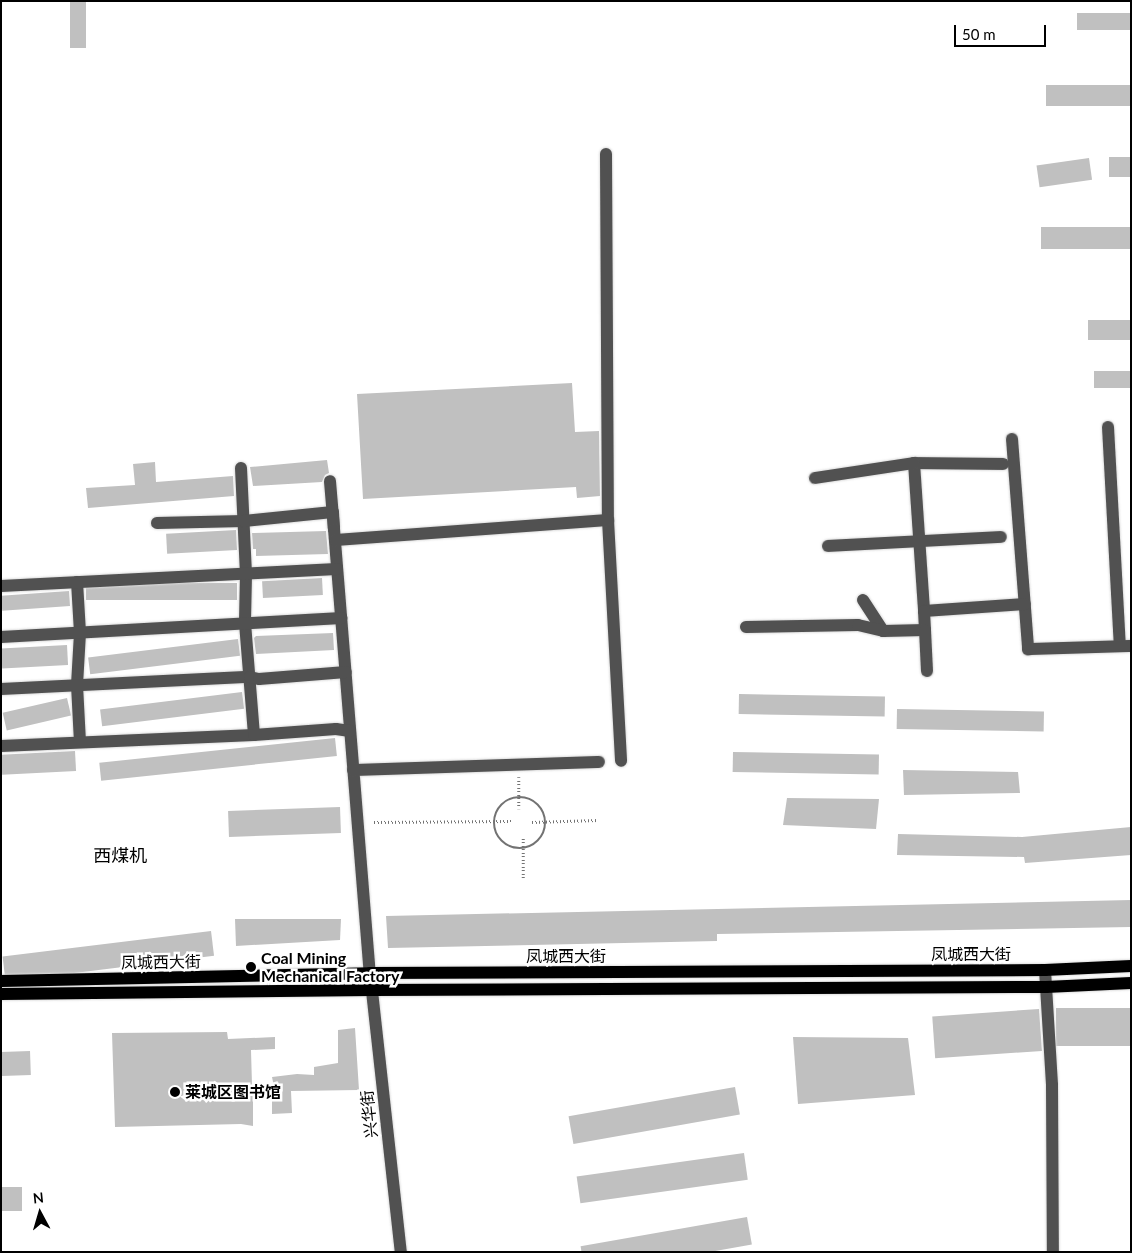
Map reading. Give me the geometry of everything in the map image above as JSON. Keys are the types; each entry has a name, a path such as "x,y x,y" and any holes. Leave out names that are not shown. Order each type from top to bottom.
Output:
{"main road":[{"name":"凤城西大街","path":"1,982 370,973 1045,970 1131,966"},
{"name":"凤城西大街","path":"1,994 372,990 1046,987 1131,984"}],"street":[{"path":"606,154 608,520 621,761"},
{"path":"1012,439 1028,649 1126,646 1108,427"},
{"path":"914,463 927,671"},
{"path":"815,478 914,463 1003,464"},
{"path":"241,468 246,574 244,624 254,735"},
{"name":"兴华街","path":"330,481 370,973 402,1252"},
{"path":"157,523 244,520 333,512 335,534 608,520"},
{"path":"828,546 1001,537"},
{"path":"1,586 338,569"},
{"path":"77,582 80,633 77,686 80,742"},
{"path":"863,600 883,631"},
{"path":"924,611 1025,604"},
{"path":"1,637 341,618"},
{"path":"746,627 858,625 883,631 925,630"},
{"path":"1,689 250,677 259,680 346,672"},
{"path":"1,746 254,735 336,728 350,731"},
{"path":"353,770 519,763 599,762"},
{"path":"1045,970 1052,1085 1053,1252"}],"path":[{"path":"519,763 519,809"},
{"path":"519,797 534,801 540,807 546,822 542,837 531,847 523,849 508,847 502,842 494,829 493,822 499,807 504,802 519,797"},
{"path":"532,822 598,820"},
{"path":"374,822 511,821"},
{"path":"523,836 523,878"}],"building":[{"path":"70,1 86,1 86,48 70,48"},
{"path":"1077,13 1131,13 1131,30 1077,30"},
{"path":"1046,85 1131,85 1131,106 1046,106"},
{"path":"1109,157 1131,157 1131,177 1109,177"},
{"path":"1089,158 1092,180 1040,187 1037,165"},
{"path":"1041,227 1131,227 1131,249 1041,249"},
{"path":"1088,320 1131,320 1131,340 1088,340"},
{"path":"1094,371 1131,371 1131,388 1094,388"},
{"path":"572,383 575,432 599,431 600,496 577,498 576,487 363,499 357,394"},
{"path":"327,460 329,473 325,475 322,482 253,486 250,467"},
{"path":"155,462 156,482 233,476 234,496 88,508 86,488 135,485 133,464"},
{"path":"236,530 237,550 167,554 166,534"},
{"path":"326,531 328,554 256,556 256,549 253,549 252,533"},
{"path":"322,578 323,595 263,598 262,581"},
{"path":"86,583 237,583 237,600 86,600"},
{"path":"69,591 70,606 2,611 1,596"},
{"path":"333,633 334,650 256,654 254,638 256,636"},
{"path":"238,639 240,656 90,674 88,657"},
{"path":"67,645 68,665 2,668 1,648"},
{"path":"242,692 244,709 102,726 100,709"},
{"path":"739,694 885,697 885,717 739,714"},
{"path":"67,698 71,716 7,730 3,713"},
{"path":"897,709 1044,712 1044,732 897,729"},
{"path":"335,738 337,756 101,781 99,763"},
{"path":"75,751 76,771 2,775 1,755"},
{"path":"733,752 879,755 879,775 733,772"},
{"path":"903,770 1018,772 1020,793 904,795"},
{"path":"787,798 879,799 876,829 783,825"},
{"path":"340,807 341,833 229,837 228,811"},
{"path":"1131,827 1131,855 1025,863 1024,857 897,855 898,834 1022,837"},
{"path":"1131,900 1131,927 717,934 717,941 388,948 386,916"},
{"path":"235,919 341,919 340,940 236,946"},
{"path":"211,931 214,956 6,981 3,957"},
{"path":"1056,1008 1131,1008 1131,1046 1056,1046"},
{"path":"1039,1009 1042,1051 935,1058 932,1016"},
{"name":"莱城区图书馆","path":"355,1028 359,1090 291,1091 292,1113 272,1114 272,1093 253,1095 253,1126 241,1124 115,1127 112,1033 227,1032 228,1039 275,1037 275,1049 251,1050 252,1085 274,1087 272,1077 297,1074 314,1075 314,1067 338,1063 338,1030"},
{"path":"793,1037 908,1038 915,1095 798,1104"},
{"path":"30,1051 31,1075 2,1076 1,1052"},
{"path":"735,1087 740,1115 573,1144 569,1116"},
{"path":"744,1153 748,1180 580,1203 577,1177"},
{"path":"1,1187 22,1187 22,1211 1,1211"},
{"path":"747,1217 752,1245 710,1252 582,1252 581,1246"}],"place":[{"name":"Coal Mining Mechanical Factory","path":"251,967"},
{"name":"莱城区图书馆","path":"175,1092"}],"district":[{"name":"西煤机","path":"120,855"}]}
